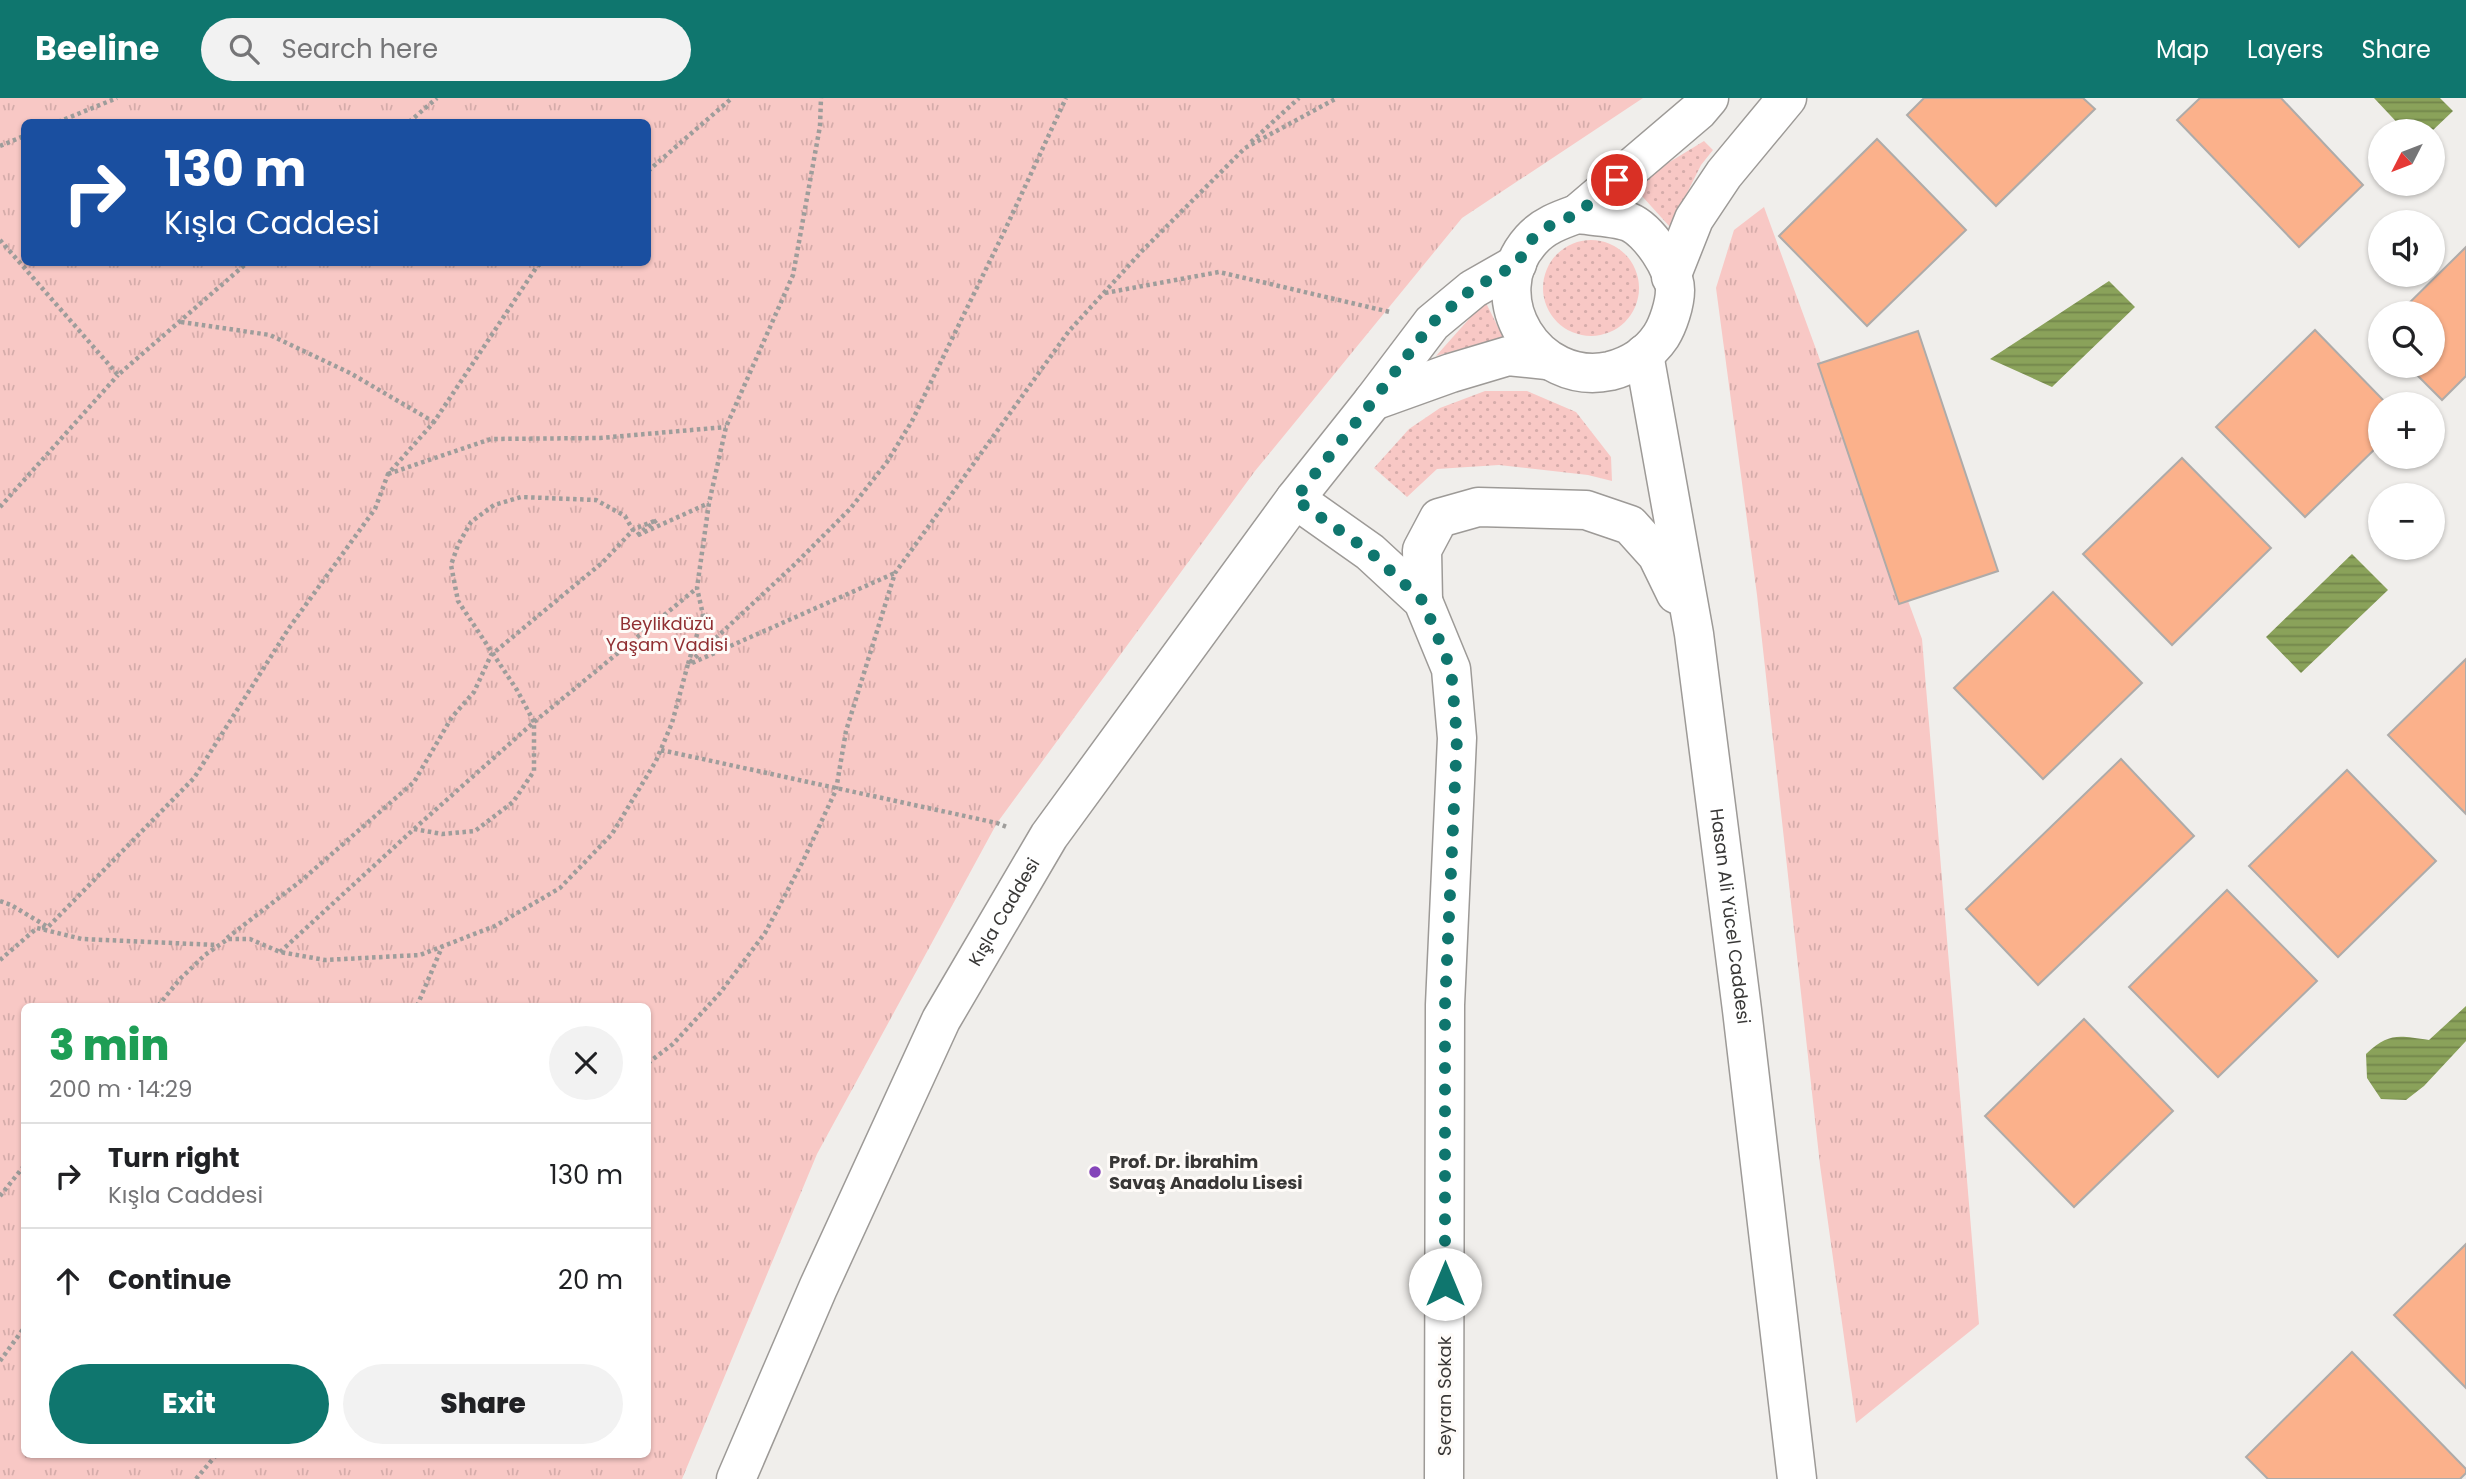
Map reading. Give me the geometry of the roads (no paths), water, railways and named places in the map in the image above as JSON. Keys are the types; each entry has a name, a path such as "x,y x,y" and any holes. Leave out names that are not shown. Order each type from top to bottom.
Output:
{"street":[{"path":"1547,360 1527,341 1515,317 1511,290 1517,264 1531,240 1552,224 1577,214 1698,111 1709,98"},
{"path":"1671,278 1694,219 1724,174 1787,98"},
{"path":"1373,401 1508,356 1547,360 1572,371 1597,374 1623,368 1644,355 1661,335 1675,289 1665,259 1650,238 1630,222 1577,214"},
{"name":"Kışla Caddesi","path":"736,1479 818,1288 942,1020 1049,836 1295,499 1432,323 1472,289 1517,264"},
{"name":"Hasan Ali Yücel Caddesi","path":"1644,355 1694,634 1742,1010 1797,1479"},
{"name":"Seyran Sokak","path":"1295,499 1370,552 1423,601 1451,669 1457,738 1445,1005 1444,1479"},
{"path":"1423,601 1422,550 1439,518 1478,507 1586,510 1630,525 1657,555 1694,634"}],"place":[{"name":"Prof. Dr. İbrahim Savaş Anadolu Lisesi","path":"1095,1172"}],"park label":[{"name":"Beylikdüzü Yaşam Vadisi","path":"667,634"}]}
